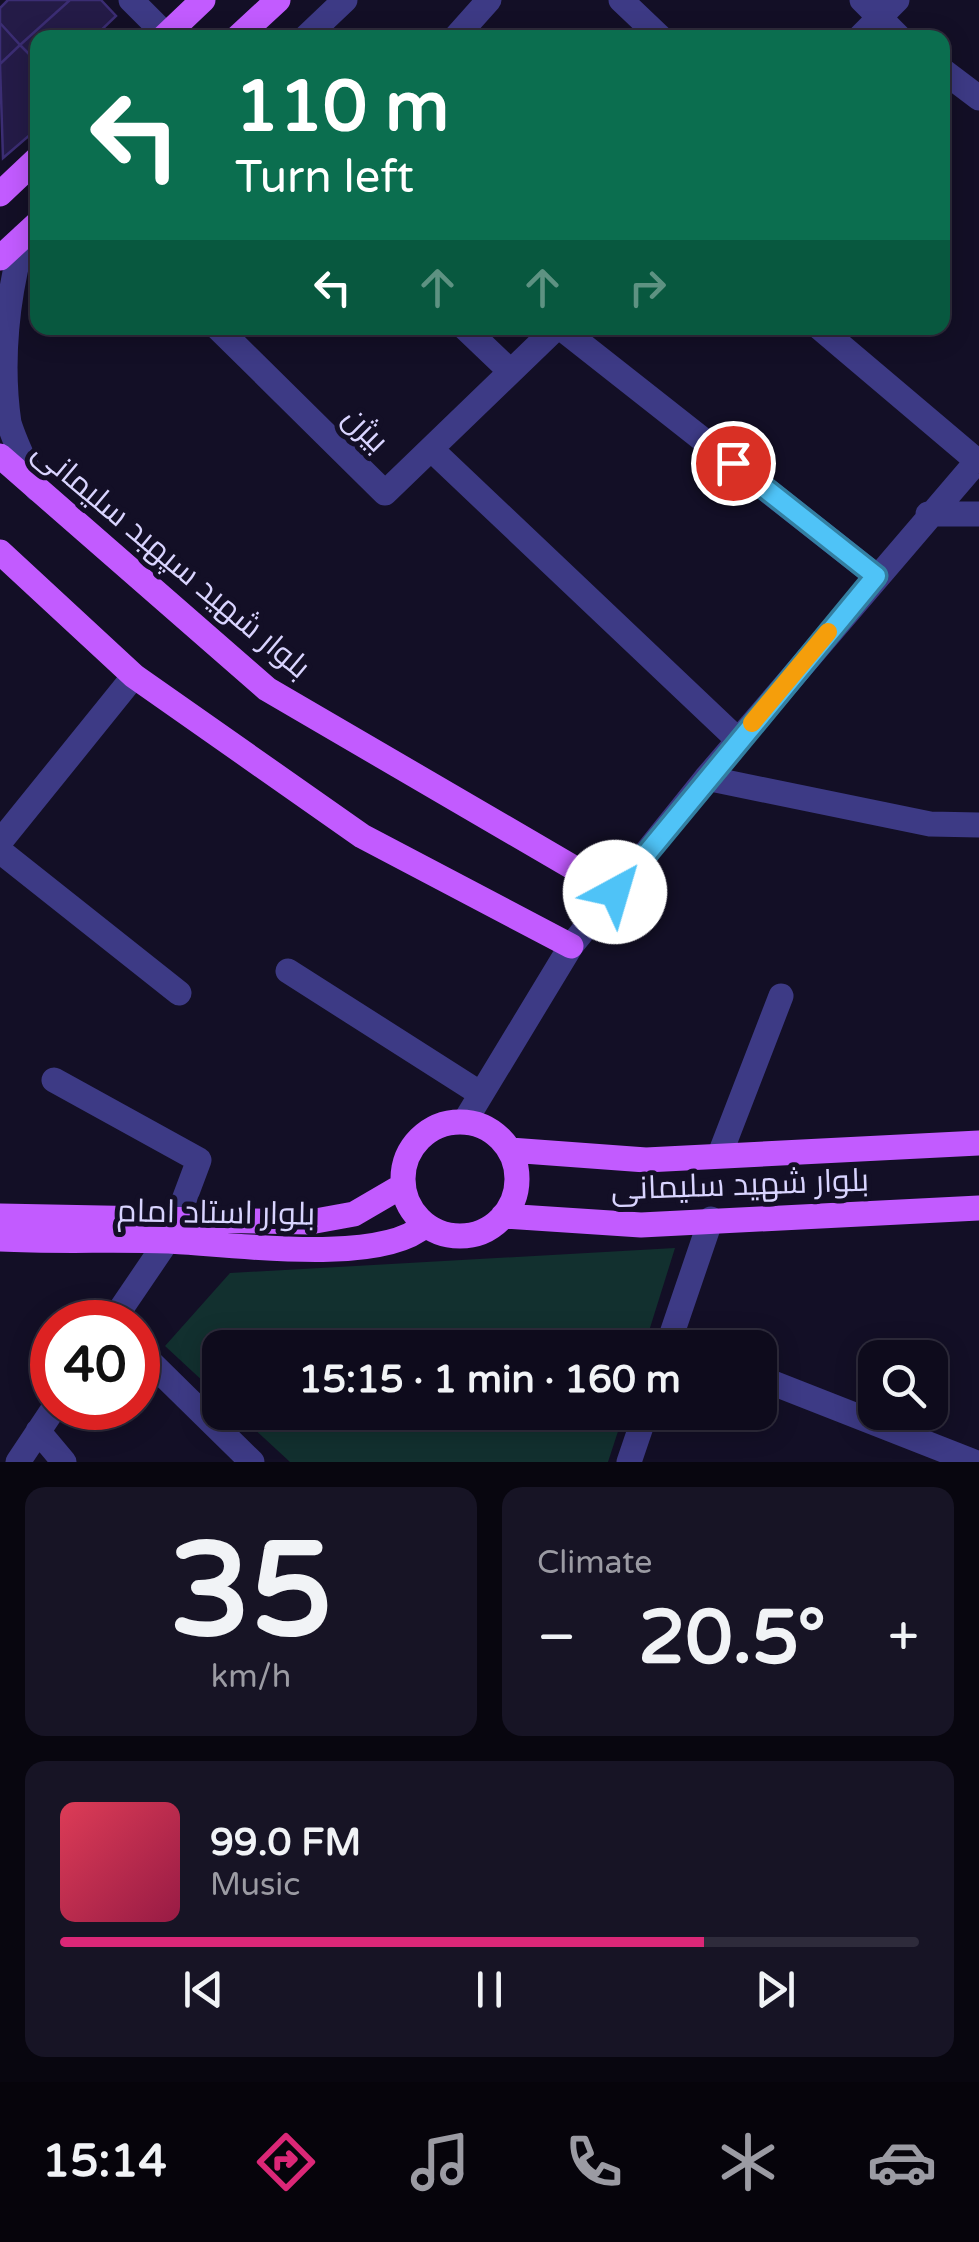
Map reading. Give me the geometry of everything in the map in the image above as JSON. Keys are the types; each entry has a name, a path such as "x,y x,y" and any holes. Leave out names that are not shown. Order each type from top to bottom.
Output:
{"main road":[{"path":"171,30 204,0"},
{"path":"246,30 278,0"},
{"path":"3,184 30,164"},
{"path":"0,258 30,231"},
{"name":"بلوار شهید سپهبد سلیمانی","path":"0,456 267,689 615,892"},
{"path":"0,552 134,676 362,836 570,946"},
{"path":"465,1120 491,1130 510,1150 516,1184 504,1216 474,1234 440,1233 414,1214 402,1186 408,1152 431,1128 465,1120"},
{"name":"بلوار شهید سلیمانی","path":"510,1150 646,1160 979,1143"},
{"name":"بلوار استاد امام","path":"0,1216 178,1216 310,1222 354,1214 402,1186"},
{"name":"بلوار شهید سلیمانی","path":"504,1216 641,1224 979,1208"},
{"name":"بلوار استاد امام","path":"0,1239 167,1241 283,1250 380,1244 411,1238 425,1225"}],"street":[{"path":"313,30 345,0"},
{"path":"463,30 489,0"},
{"path":"620,0 653,30"},
{"path":"866,19 897,0"},
{"path":"141,4 160,30"},
{"path":"950,76 979,98"},
{"path":"30,233 3,320 2,372 8,422 37,489"},
{"name":"بیژن","path":"225,335 385,493 550,335"},
{"path":"472,335 510,371"},
{"path":"567,335 876,576"},
{"path":"465,1120 570,946 706,778 978,460 828,335"},
{"path":"431,448 738,740"},
{"path":"928,514 979,514"},
{"path":"0,842 134,676"},
{"path":"706,778 930,824 979,825"},
{"path":"0,851 179,993"},
{"path":"288,971 481,1094"},
{"path":"720,1154 781,996"},
{"path":"54,1080 199,1160 178,1216"},
{"path":"678,1330 711,1219"},
{"path":"127,1300 167,1241"},
{"path":"160,1372 252,1462"},
{"path":"777,1385 974,1462"},
{"path":"629,1462 640,1430"},
{"path":"18,1462 38,1431 64,1462"}],"green space":[{"path":"675,1248 649,1330 202,1330 202,1380 165,1346 230,1273"},
{"path":"255,1430 618,1430 608,1462 290,1462"}],"building":[{"path":"8,0 70,0 37,30 30,30 30,36 20,45 0,23 0,8"},
{"path":"70,0 101,0 116,16 101,30 37,30"},
{"path":"0,23 20,45 0,64"},
{"path":"30,36 30,55 20,45"},
{"path":"20,45 30,55 30,135 3,158 0,64"}],"slow traffic":[{"path":"752,723 828,632"}],"route":[{"path":"615,892 876,576 733,463"}]}
